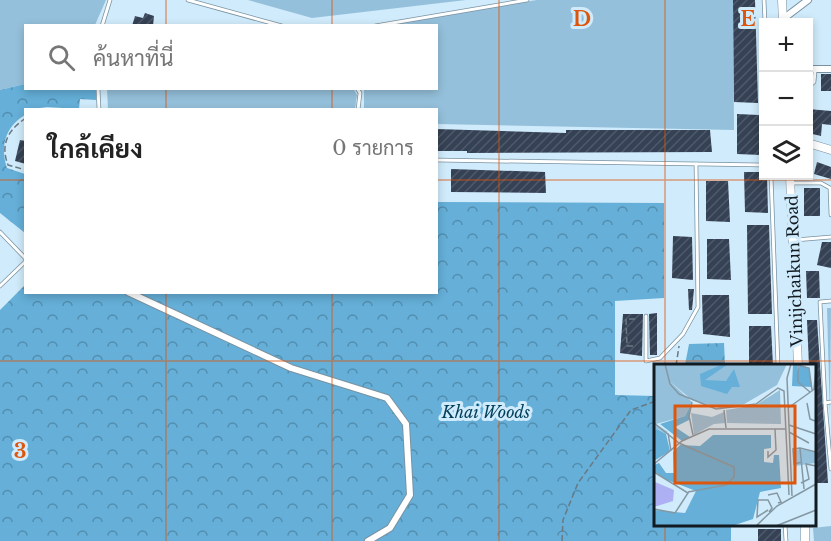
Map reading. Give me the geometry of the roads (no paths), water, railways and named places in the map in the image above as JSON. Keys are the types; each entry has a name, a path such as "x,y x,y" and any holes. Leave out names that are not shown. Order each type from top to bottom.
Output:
{"street":[{"path":"782,0 783,18"},
{"path":"787,18 808,0"},
{"path":"813,70 831,69"},
{"path":"813,145 831,150"},
{"name":"Vinijchaikun Road","path":"790,180 798,364"},
{"path":"132,294 291,368 387,399 406,424 410,495 390,528 368,541"}],"lane":[{"path":"103,24 110,0"},
{"path":"188,0 275,24"},
{"path":"387,24 527,0"},
{"path":"764,0 765,18"},
{"path":"98,90 99,108"},
{"path":"358,90 358,108"},
{"path":"438,160 759,165"},
{"path":"646,316 646,361 660,358 683,334 698,307 696,164"},
{"path":"771,180 778,364"},
{"path":"798,180 821,183 830,188 831,215"},
{"path":"0,232 24,258"},
{"path":"793,240 831,237"},
{"path":"0,286 24,262"},
{"path":"831,301 820,302 831,468"},
{"path":"825,403 831,402"},
{"path":"785,526 786,541"}],"park label":[{"name":"Khai Woods","path":"486,412"}]}
